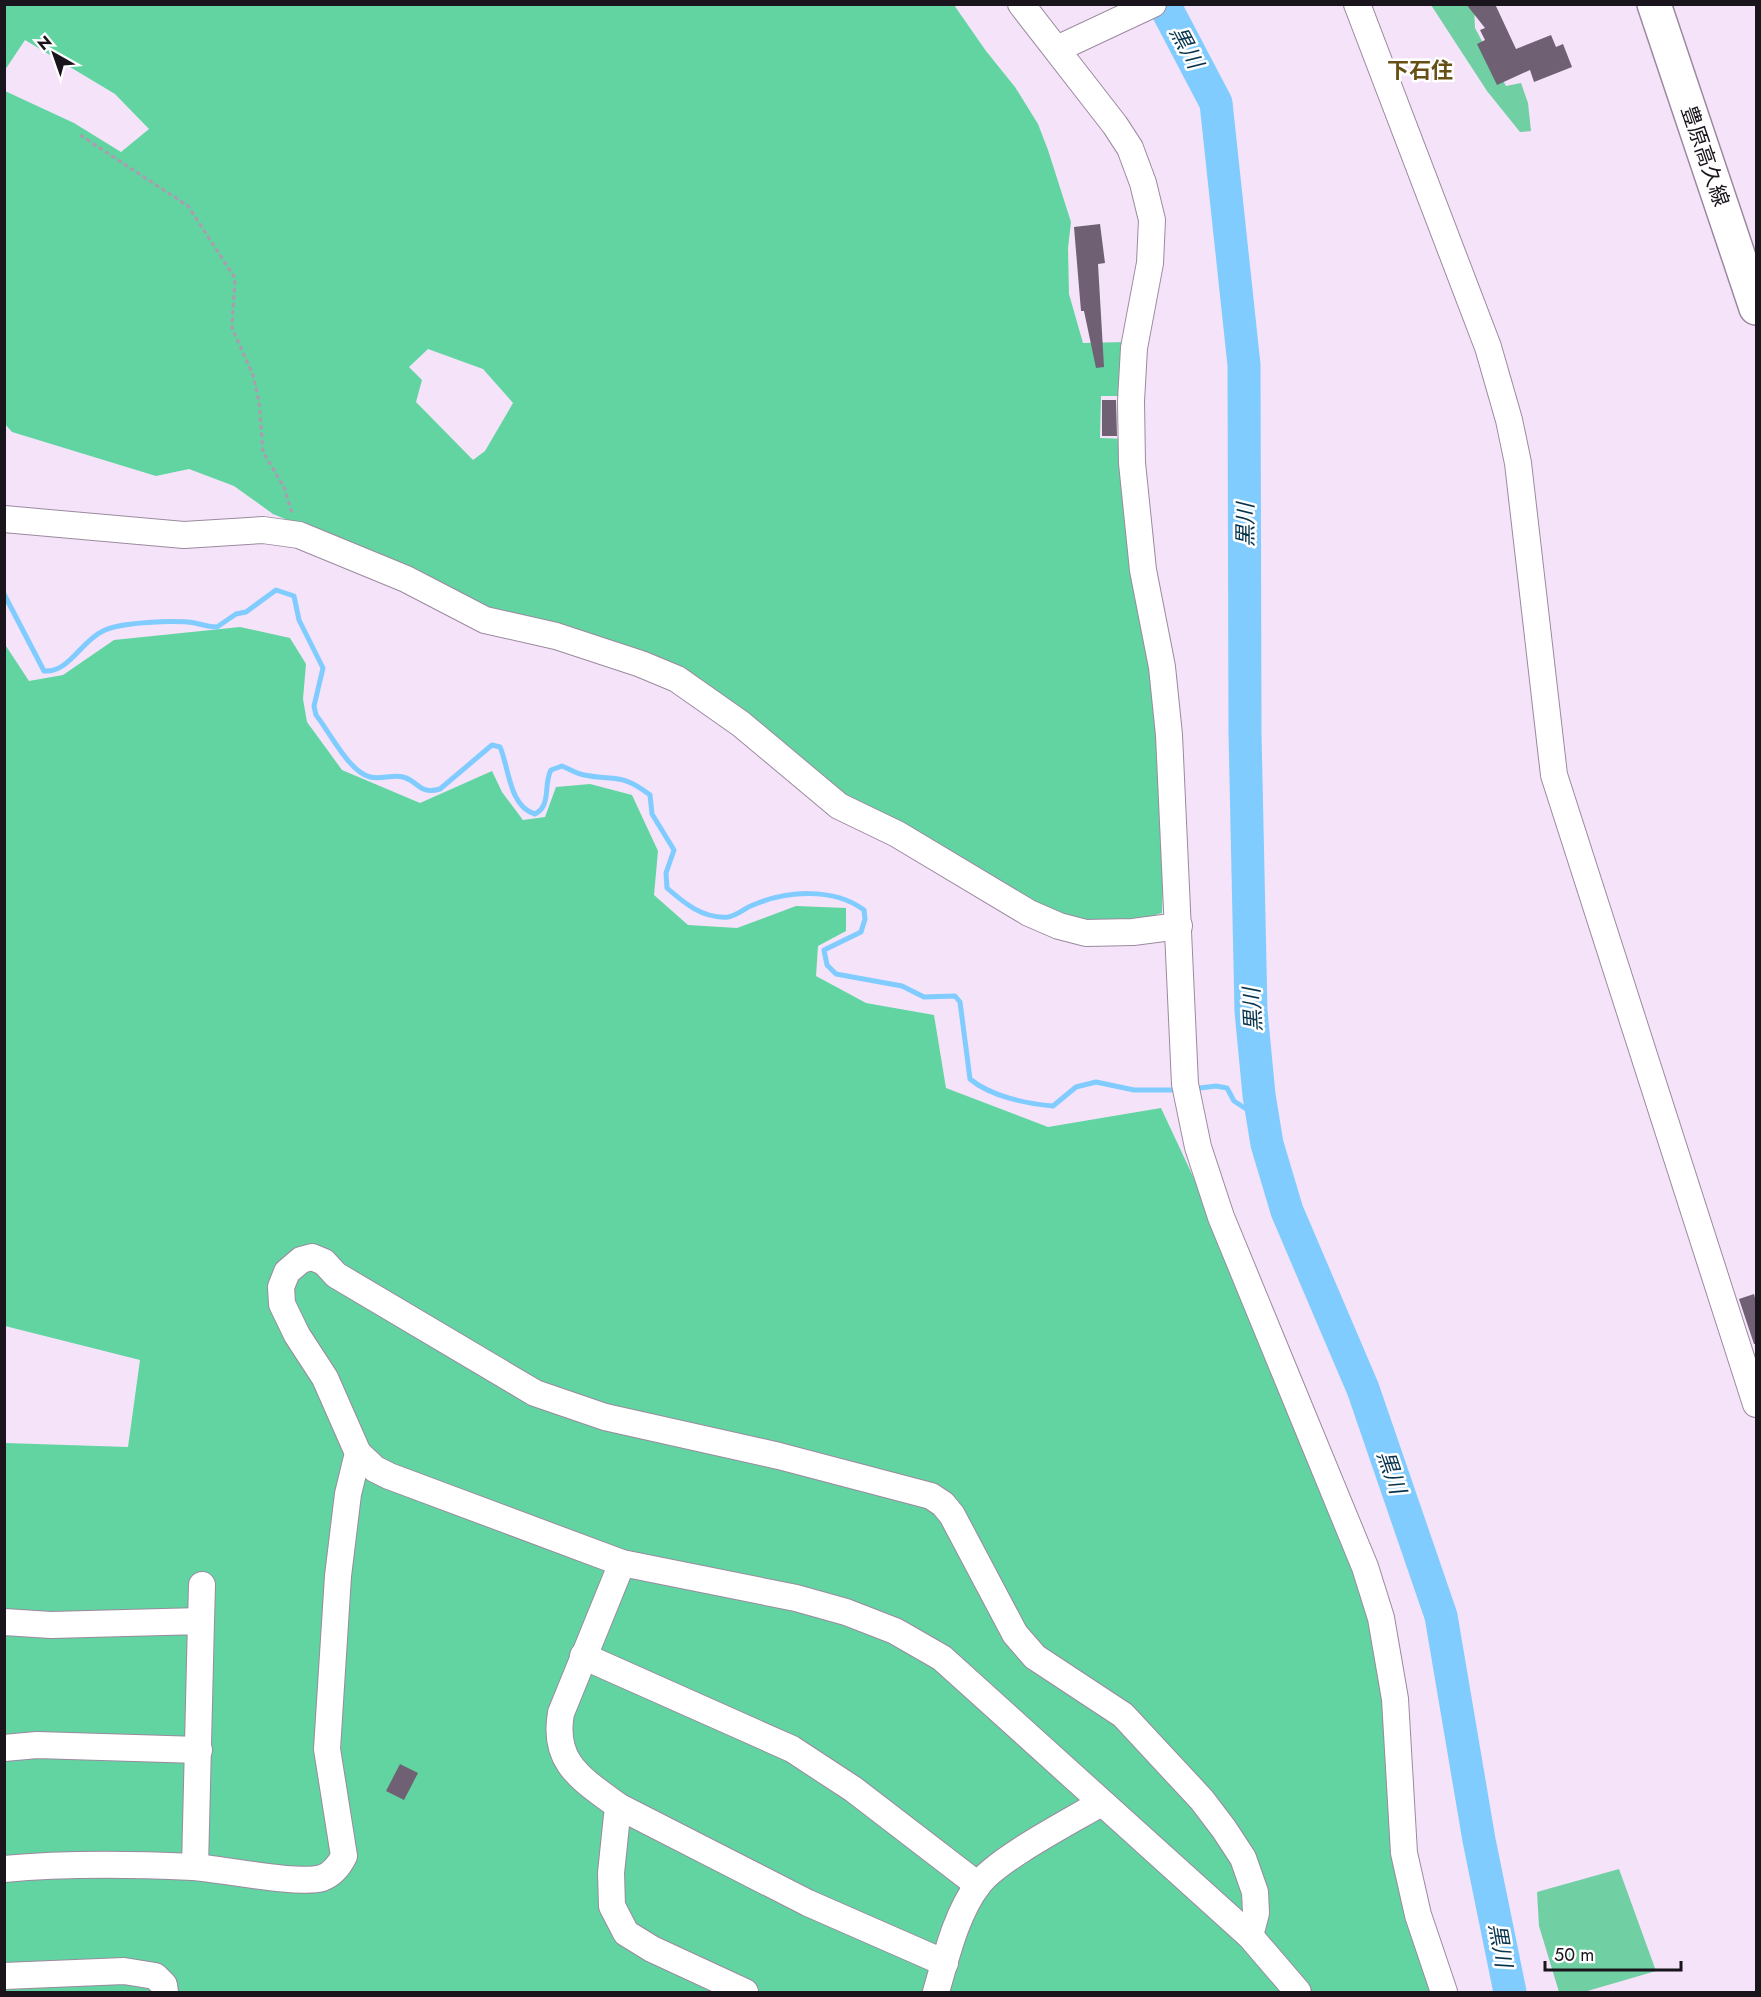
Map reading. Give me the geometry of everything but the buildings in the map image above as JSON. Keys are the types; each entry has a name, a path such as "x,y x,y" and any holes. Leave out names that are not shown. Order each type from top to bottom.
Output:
{"main road":[{"name":"豊原高久線","path":"1654,4 1756,308"}],"street":[{"path":"1021,4 1130,148 1143,183 1152,220 1150,263 1134,348 1131,401 1132,463 1143,570 1162,667 1166,712 1179,926 1185,1084 1198,1147 1254,1300 1365,1567 1381,1618 1395,1699 1404,1853 1418,1915 1444,1992"},
{"path":"1057,49 1153,4"},
{"path":"1357,4 1488,347 1509,420 1518,463 1554,775 1756,1404"},
{"path":"4,519 184,535 263,530 299,535 406,579 485,620 556,636 641,664 676,679 741,724 839,806 897,834 1029,913 1059,926 1086,933 1133,932 1179,926"},
{"path":"1250,1936 1256,1913 1255,1892 1243,1858 1224,1829 1202,1800 1123,1715 1035,1657 1015,1634 952,1515 943,1504 931,1496 779,1456 605,1417 536,1393 336,1275 324,1262 312,1257 301,1260 287,1272 281,1287 282,1304 297,1335 325,1378 358,1452 375,1469 621,1563 796,1598 846,1612 895,1631 942,1658 1250,1936 1298,1992"},
{"path":"4,1869 83,1864 195,1867 302,1879 322,1878 338,1868 344,1856 327,1749 338,1576 348,1494 358,1452"},
{"path":"621,1563 561,1713 558,1732 560,1748 571,1766 590,1785 618,1806 808,1903 945,1963"},
{"path":"195,1867 202,1585"},
{"path":"4,1622 51,1625 201,1621"},
{"path":"583,1656 792,1749 853,1789 978,1885"},
{"path":"4,1748 37,1745 199,1750"},
{"path":"936,1992 962,1917 978,1885 995,1868 1101,1803"},
{"path":"618,1806 611,1873 612,1906 616,1919 626,1933 652,1949 745,1992"},
{"path":"4,1976 124,1971 154,1976 164,1985 165,1992"}],"path":[{"path":"80,135 188,206 235,278 232,328 253,375 259,402 263,452 284,487 299,535"}],"green space":[{"path":"5,5 954,5 1015,87 1038,124 1048,150 1071,222 1068,248 1069,294 1083,343 1127,342 1124,396 1101,396 1100,438 1127,439 1158,667 1162,913 1138,920 1084,922 1027,902 843,800 747,718 486,613 329,537 273,514 234,486 189,469 156,476 12,432 4,423 5,91 74,123 121,152 149,129 115,94 25,40 5,70","holes":["428,349 483,369 513,403 485,451 473,460 416,402 422,380 409,367"]},
{"path":"1431,5 1474,5 1475,28 1506,86 1521,83 1528,103 1531,131 1520,132 1487,91"},
{"path":"240,627 290,638 306,664 303,699 307,722 342,770 420,803 492,771 502,792 523,820 545,817 556,787 590,784 632,795 658,851 654,895 688,925 737,928 796,906 846,908 846,931 818,946 816,976 866,1003 934,1015 946,1088 1048,1127 1161,1108 1205,1202 1276,1386 1341,1529 1372,1611 1436,1992 5,1992 5,1443 128,1447 140,1360 5,1326 4,643 29,681 63,675 114,640"},
{"path":"1619,1869 1656,1971 1584,1992 1559,1992 1539,1926 1537,1892"}],"waterway":[{"name":"黒川","path":"1164,4 1216,103 1244,365 1245,733 1251,1011 1259,1095 1267,1144 1287,1211 1363,1389 1441,1616 1479,1840 1510,1992"},
{"path":"4,594 44,671 61,667 95,636 111,628 134,624 175,622 217,627 236,614 246,612 276,590 294,596 299,620 323,668 314,706 316,715 347,759 362,774 374,778 403,777 423,789 440,789 492,745 500,747 515,795 526,810 535,814 544,805 551,770 562,766 581,774 632,783 650,795 652,814 674,850 666,873 667,888 702,913 728,917 766,900 794,894 838,898 864,910 865,919 861,932 824,950 827,965 836,974 902,986 924,997 955,996 960,1002 970,1079 978,1085 1009,1098 1053,1106 1076,1087 1096,1082 1134,1090 1180,1090"},
{"path":"1192,1089 1216,1086 1227,1088 1234,1101 1263,1120"}],"district":[{"name":"下石住","path":"1420,70"}]}
